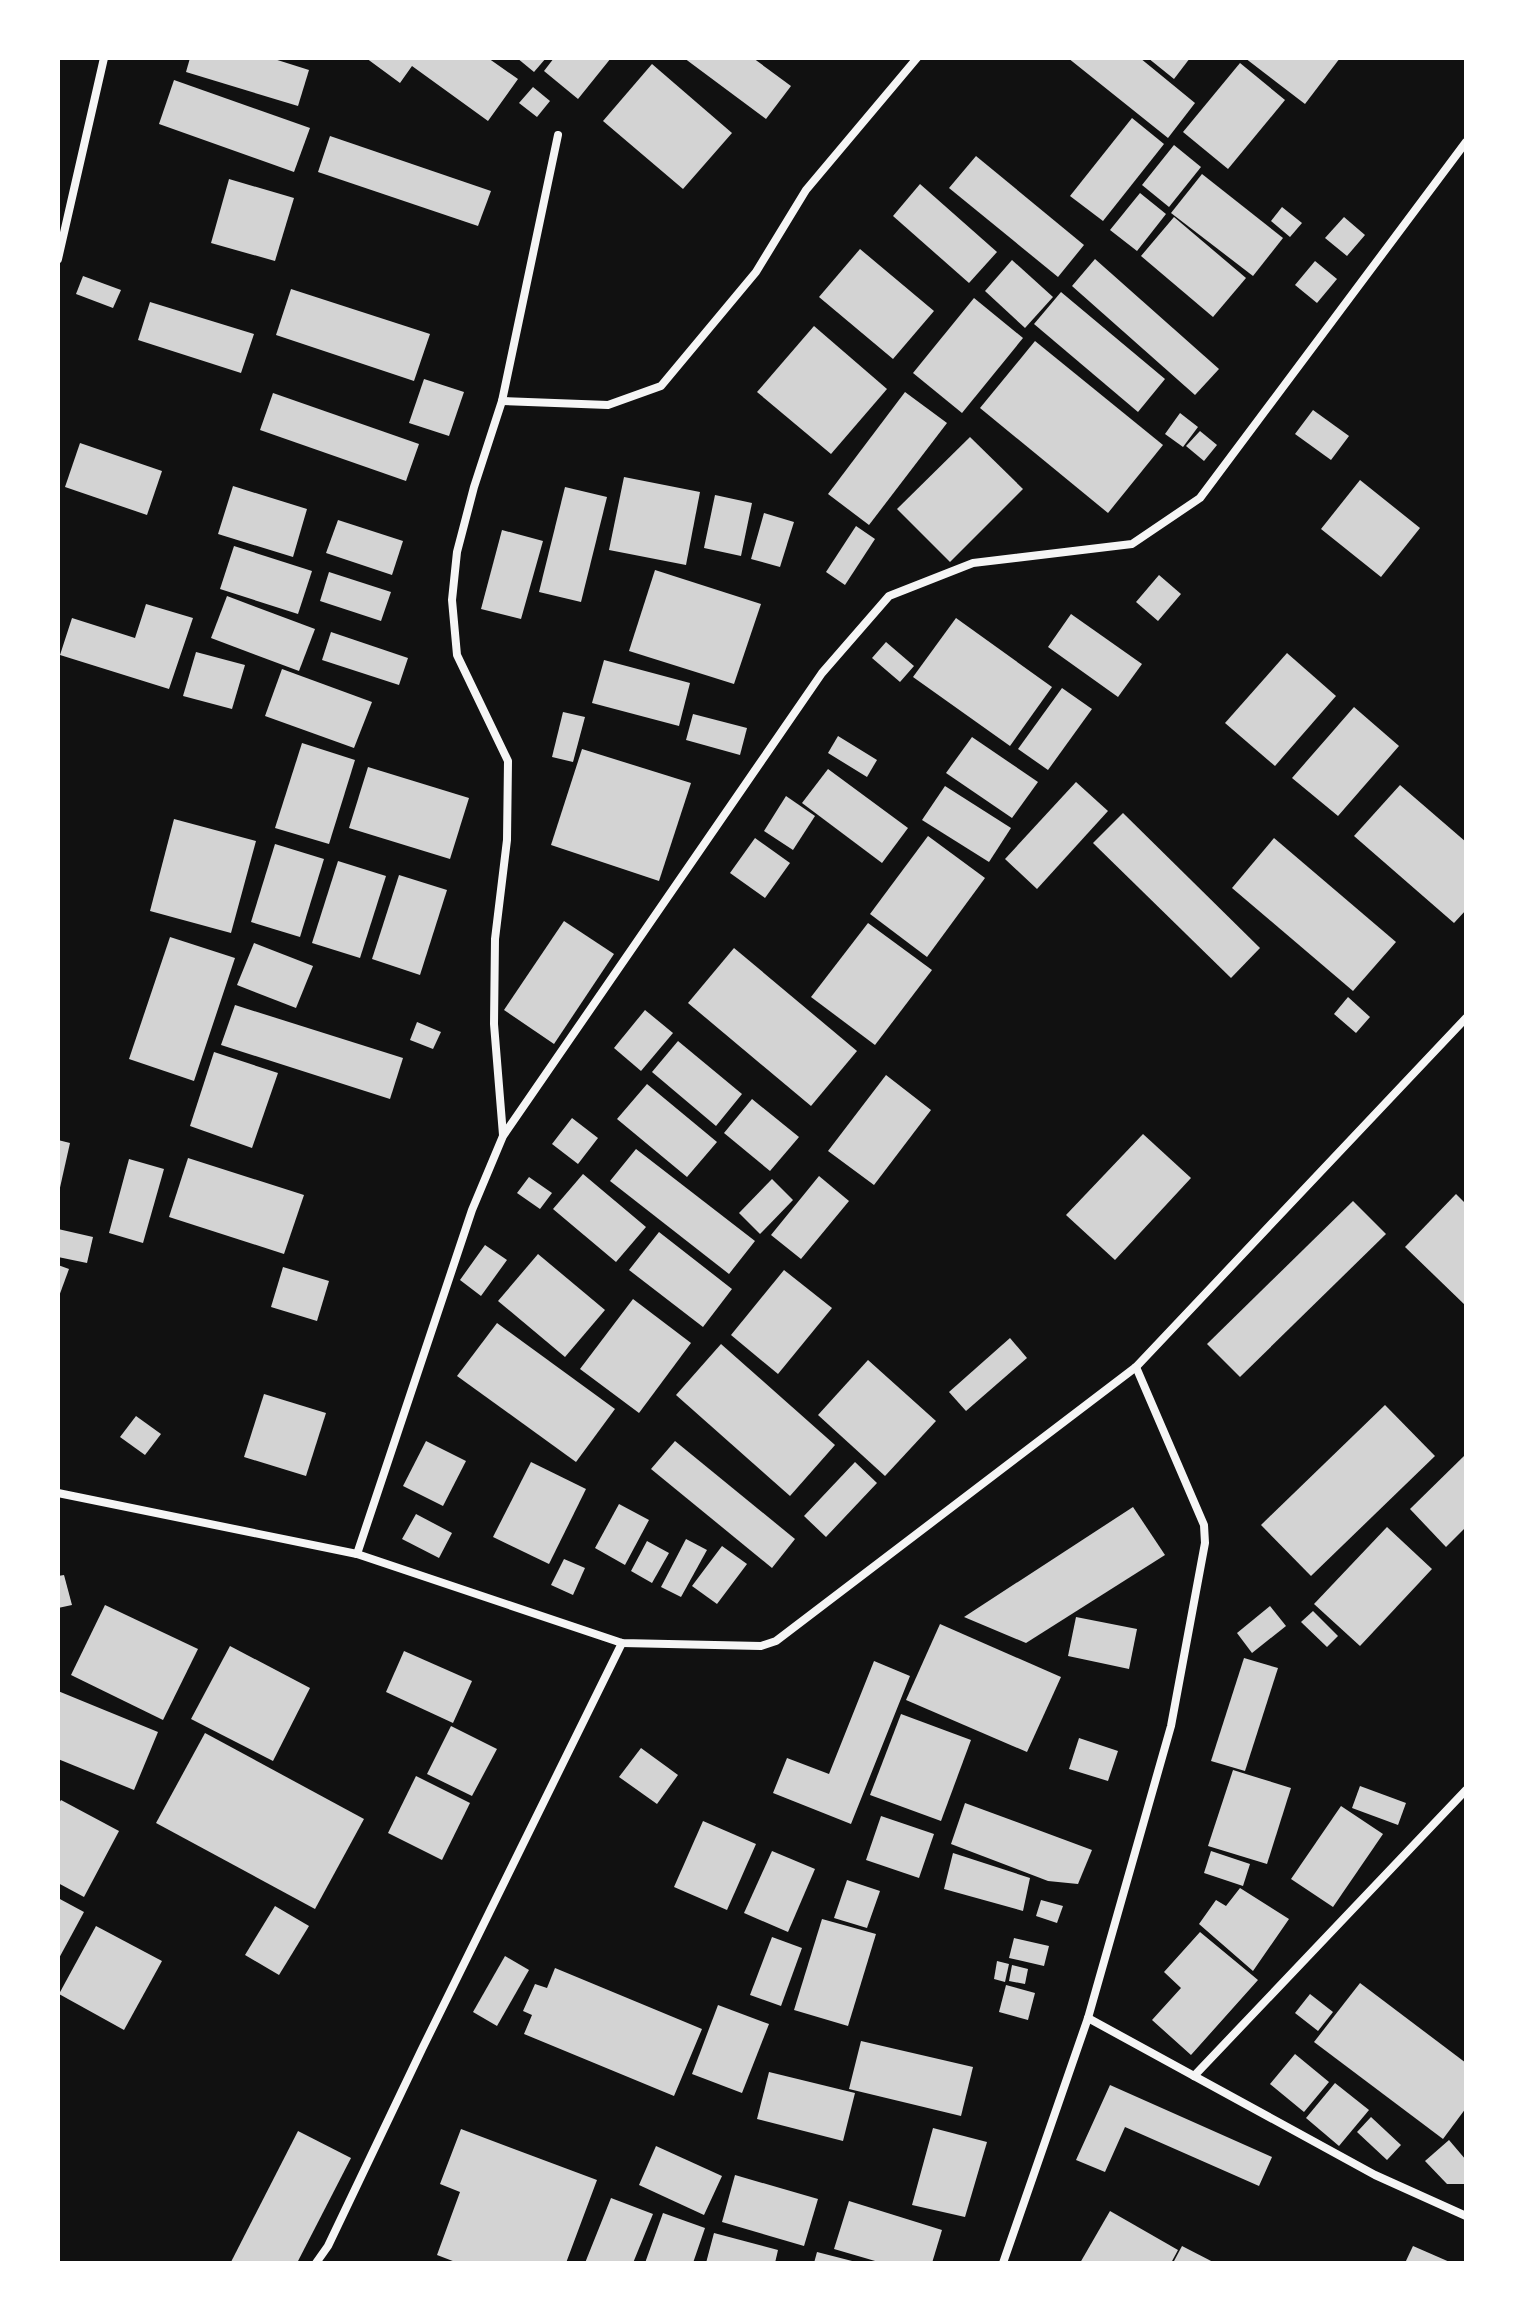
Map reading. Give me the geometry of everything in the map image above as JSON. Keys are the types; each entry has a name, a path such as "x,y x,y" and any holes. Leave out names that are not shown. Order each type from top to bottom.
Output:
{"street":[{"path":"58,259 104,58"},
{"path":"502,401 608,405 661,386 756,272 806,190 917,58"},
{"path":"503,1136 494,1024 495,939 507,840 508,761 457,655 452,600 457,552 502,401 558,135"},
{"path":"357,1554 472,1210 503,1136 822,673 889,596 973,563 1132,544 1200,498 1466,142"},
{"path":"58,1493 357,1554 622,1643 761,1646 776,1641 1136,1367 1466,1018"},
{"path":"1003,2263 1088,2018 1171,1726 1205,1543 1204,1525 1136,1367"},
{"path":"316,2263 328,2246 622,1643"},
{"path":"1194,2076 1466,1790"},
{"path":"1088,2018 1375,2175 1466,2216"}],"building":[{"path":"190,58 271,58 309,70 298,106 186,72"},
{"path":"366,58 488,58 518,79 488,121 412,66 400,83"},
{"path":"517,58 546,58 534,72"},
{"path":"554,58 611,58 578,99 544,71"},
{"path":"684,58 753,58 791,86 766,119"},
{"path":"1068,58 1140,58 1195,103 1168,138"},
{"path":"1148,58 1190,58 1174,79"},
{"path":"1245,58 1340,58 1305,104"},
{"path":"1240,63 1285,100 1228,169 1183,132"},
{"path":"652,64 732,133 683,189 603,121"},
{"path":"174,80 310,128 294,172 159,124"},
{"path":"533,87 550,101 537,117 519,103"},
{"path":"1132,118 1164,144 1103,221 1070,196"},
{"path":"330,136 491,191 478,226 318,172"},
{"path":"1174,145 1201,167 1169,207 1142,185"},
{"path":"976,156 1084,245 1058,277 949,188"},
{"path":"1202,174 1283,238 1253,276 1171,213"},
{"path":"229,179 294,198 275,261 211,243"},
{"path":"920,184 997,252 969,283 893,216"},
{"path":"1140,193 1166,214 1137,251 1110,230"},
{"path":"1282,207 1302,223 1290,237 1271,221"},
{"path":"1174,217 1246,278 1213,317 1141,256"},
{"path":"1344,217 1365,235 1347,256 1325,238"},
{"path":"860,249 934,311 893,359 819,297"},
{"path":"1095,259 1219,369 1195,395 1072,286"},
{"path":"1012,260 1053,297 1025,328 985,291"},
{"path":"1315,261 1337,279 1317,303 1295,285"},
{"path":"83,276 121,290 113,308 76,294"},
{"path":"291,289 430,334 414,381 276,335"},
{"path":"1061,292 1165,379 1138,412 1034,324"},
{"path":"974,298 1023,338 962,413 913,373"},
{"path":"150,302 254,334 241,373 138,340"},
{"path":"814,326 887,389 831,454 757,392"},
{"path":"1035,341 1163,445 1108,513 980,408"},
{"path":"424,379 464,392 449,436 409,423"},
{"path":"905,392 947,423 869,525 828,494"},
{"path":"273,393 419,444 406,481 260,430"},
{"path":"1313,410 1349,436 1331,460 1295,434"},
{"path":"1180,413 1198,427 1183,447 1165,434"},
{"path":"1200,431 1217,445 1204,461 1186,446"},
{"path":"970,437 1023,489 950,562 897,509"},
{"path":"80,443 162,471 147,515 65,487"},
{"path":"624,477 700,492 686,565 609,550"},
{"path":"1360,480 1420,528 1381,577 1321,529"},
{"path":"233,486 307,509 293,557 218,534"},
{"path":"565,487 607,497 581,602 539,592"},
{"path":"715,495 752,503 741,556 704,548"},
{"path":"764,513 794,522 780,567 751,559"},
{"path":"338,520 403,541 392,575 326,553"},
{"path":"856,526 875,539 845,585 826,572"},
{"path":"502,530 543,541 521,619 481,609"},
{"path":"234,546 312,571 298,614 220,589"},
{"path":"655,570 761,604 734,684 629,651"},
{"path":"329,572 391,592 381,621 320,601"},
{"path":"1159,575 1181,594 1158,621 1136,602"},
{"path":"227,596 315,629 299,671 211,638"},
{"path":"146,604 193,618 169,689 60,655 72,618 135,638"},
{"path":"1071,614 1142,664 1118,697 1048,647"},
{"path":"956,618 1052,687 1010,746 913,677"},
{"path":"331,632 408,658 399,685 322,660"},
{"path":"886,642 914,666 900,682 872,658"},
{"path":"196,652 245,665 232,709 183,696"},
{"path":"1287,653 1336,696 1275,766 1225,723"},
{"path":"604,660 690,683 679,726 592,703"},
{"path":"282,669 372,702 354,748 265,716"},
{"path":"1062,688 1092,709 1048,770 1018,749"},
{"path":"1354,707 1399,746 1338,816 1292,778"},
{"path":"563,712 585,717 573,762 552,757"},
{"path":"693,714 747,728 740,755 686,740"},
{"path":"838,736 877,760 867,777 828,753"},
{"path":"972,737 1038,782 1012,818 946,773"},
{"path":"302,743 355,760 329,844 275,828"},
{"path":"582,749 691,783 659,881 551,845"},
{"path":"368,767 469,798 450,859 349,828"},
{"path":"828,769 908,828 882,863 802,803"},
{"path":"1076,782 1108,811 1037,889 1005,859"},
{"path":"1400,785 1466,842 1466,910 1454,923 1354,836"},
{"path":"945,786 1011,828 989,862 922,820"},
{"path":"786,796 815,816 793,850 764,831"},
{"path":"1123,813 1260,948 1231,978 1093,843"},
{"path":"174,819 256,841 231,933 150,911"},
{"path":"928,836 985,878 927,957 870,914"},
{"path":"755,838 790,863 765,898 730,873"},
{"path":"1274,838 1396,942 1353,991 1232,888"},
{"path":"275,844 324,859 300,937 251,922"},
{"path":"338,861 386,876 360,958 312,943"},
{"path":"399,875 447,890 420,975 372,959"},
{"path":"564,921 614,954 554,1044 504,1010"},
{"path":"868,923 932,970 875,1045 811,997"},
{"path":"170,937 235,958 194,1081 129,1059"},
{"path":"254,943 313,966 296,1008 237,985"},
{"path":"734,948 857,1051 811,1106 688,1003"},
{"path":"1348,997 1370,1017 1356,1033 1334,1014"},
{"path":"235,1005 403,1058 390,1099 221,1045"},
{"path":"645,1010 673,1033 641,1071 614,1048"},
{"path":"417,1022 441,1032 433,1049 410,1040"},
{"path":"678,1041 742,1094 716,1126 652,1072"},
{"path":"214,1052 278,1073 252,1148 190,1126"},
{"path":"886,1075 931,1110 874,1185 828,1151"},
{"path":"647,1084 717,1142 687,1177 617,1119"},
{"path":"752,1099 799,1137 770,1171 724,1133"},
{"path":"572,1118 598,1138 578,1164 552,1144"},
{"path":"1143,1134 1191,1178 1115,1260 1066,1215"},
{"path":"58,1140 70,1143 59,1192 58,1192"},
{"path":"636,1149 755,1241 729,1274 610,1181"},
{"path":"188,1158 304,1195 284,1254 169,1217"},
{"path":"129,1159 164,1169 143,1243 109,1233"},
{"path":"583,1174 646,1227 616,1262 553,1209"},
{"path":"819,1176 849,1201 801,1259 771,1235"},
{"path":"529,1177 552,1193 540,1209 517,1193"},
{"path":"772,1179 793,1200 760,1234 739,1213"},
{"path":"1456,1194 1466,1204 1466,1306 1405,1247"},
{"path":"1353,1201 1386,1234 1240,1377 1207,1344"},
{"path":"58,1229 93,1237 87,1263 58,1257"},
{"path":"659,1232 732,1289 703,1327 629,1270"},
{"path":"485,1245 507,1260 481,1296 460,1280"},
{"path":"538,1254 605,1310 565,1357 498,1301"},
{"path":"58,1265 69,1269 58,1299"},
{"path":"283,1267 329,1281 317,1321 271,1307"},
{"path":"784,1270 832,1308 778,1374 731,1335"},
{"path":"633,1299 691,1343 639,1413 580,1369"},
{"path":"497,1323 615,1409 576,1462 457,1376"},
{"path":"1010,1338 1027,1358 966,1411 949,1392"},
{"path":"721,1344 835,1445 790,1496 676,1395"},
{"path":"868,1360 936,1421 885,1476 818,1415"},
{"path":"264,1394 326,1413 306,1476 244,1457"},
{"path":"1385,1405 1435,1456 1311,1576 1261,1525"},
{"path":"136,1416 161,1434 145,1455 120,1437"},
{"path":"426,1441 466,1461 443,1506 403,1486"},
{"path":"675,1441 795,1539 772,1568 651,1469"},
{"path":"1464,1456 1466,1527 1446,1547 1410,1509"},
{"path":"531,1462 586,1489 549,1564 493,1537"},
{"path":"855,1462 877,1483 826,1537 804,1516"},
{"path":"619,1504 649,1520 625,1565 595,1548"},
{"path":"1133,1507 1165,1555 1026,1643 964,1617"},
{"path":"416,1514 452,1533 439,1558 402,1539"},
{"path":"1387,1527 1432,1569 1360,1646 1314,1604"},
{"path":"686,1539 707,1550 681,1597 661,1587"},
{"path":"647,1541 669,1553 652,1583 631,1571"},
{"path":"722,1546 747,1564 717,1604 692,1586"},
{"path":"564,1559 585,1568 573,1595 551,1585"},
{"path":"64,1575 72,1605 58,1608 58,1576"},
{"path":"105,1605 198,1649 163,1720 71,1675"},
{"path":"1270,1606 1286,1626 1252,1653 1237,1633"},
{"path":"1313,1611 1338,1636 1327,1647 1301,1622"},
{"path":"1076,1617 1137,1629 1129,1669 1068,1656"},
{"path":"940,1624 1061,1677 1027,1752 906,1700"},
{"path":"230,1646 310,1688 273,1761 191,1719"},
{"path":"404,1651 472,1681 453,1723 386,1692"},
{"path":"1244,1658 1278,1668 1245,1771 1211,1761"},
{"path":"874,1661 910,1676 851,1824 773,1793 787,1758 829,1774"},
{"path":"58,1691 158,1732 134,1790 58,1759"},
{"path":"901,1714 971,1740 941,1821 870,1795"},
{"path":"451,1726 497,1749 472,1796 427,1774"},
{"path":"205,1733 364,1819 315,1909 156,1823"},
{"path":"1079,1738 1118,1751 1108,1781 1069,1769"},
{"path":"641,1748 678,1775 657,1804 619,1777"},
{"path":"1233,1770 1291,1788 1267,1864 1208,1846"},
{"path":"416,1776 470,1803 442,1860 388,1833"},
{"path":"1360,1786 1406,1803 1398,1825 1352,1808"},
{"path":"61,1800 119,1831 84,1897 58,1883 58,1805"},
{"path":"965,1803 1092,1850 1078,1884 1048,1881 951,1844"},
{"path":"1341,1806 1383,1834 1333,1907 1291,1879"},
{"path":"881,1816 934,1834 919,1878 866,1860"},
{"path":"703,1821 756,1844 727,1910 674,1887"},
{"path":"772,1851 815,1869 788,1932 744,1913"},
{"path":"1211,1851 1250,1864 1243,1886 1204,1873"},
{"path":"953,1853 1030,1878 1023,1911 944,1889"},
{"path":"847,1880 880,1891 867,1928 834,1918"},
{"path":"1240,1888 1289,1919 1253,1971 1199,1924 1216,1900 1226,1906"},
{"path":"58,1898 84,1912 58,1960"},
{"path":"1041,1900 1063,1906 1057,1923 1036,1916"},
{"path":"275,1906 309,1926 279,1975 245,1955"},
{"path":"822,1919 876,1934 848,2026 794,2010"},
{"path":"96,1926 162,1961 124,2030 59,1994"},
{"path":"1200,1932 1258,1980 1191,2055 1152,2020 1181,1988 1164,1972"},
{"path":"772,1937 802,1948 781,2006 750,1995"},
{"path":"1014,1938 1049,1946 1044,1966 1009,1958"},
{"path":"505,1956 529,1970 497,2026 473,2012"},
{"path":"997,1961 1009,1964 1005,1982 994,1979"},
{"path":"1012,1965 1028,1969 1025,1984 1009,1981"},
{"path":"555,1968 702,2029 674,2096 524,2034 532,2015 523,2011 535,1984 547,1988"},
{"path":"1360,1983 1466,2063 1466,2108 1443,2139 1314,2042"},
{"path":"1006,1985 1035,1993 1028,2020 999,2012"},
{"path":"1310,1994 1333,2012 1318,2031 1295,2013"},
{"path":"718,2005 769,2024 742,2093 692,2074"},
{"path":"861,2041 973,2067 961,2116 849,2089"},
{"path":"1295,2054 1329,2082 1304,2112 1270,2084"},
{"path":"769,2072 855,2093 843,2141 757,2119"},
{"path":"1335,2083 1369,2110 1339,2146 1306,2118"},
{"path":"1110,2085 1272,2157 1259,2186 1125,2127 1105,2172 1076,2160"},
{"path":"1371,2117 1401,2145 1387,2160 1357,2132"},
{"path":"933,2128 987,2142 965,2217 912,2205"},
{"path":"461,2129 597,2180 566,2263 458,2263 437,2255 460,2192 440,2184"},
{"path":"298,2131 351,2158 297,2263 231,2262"},
{"path":"1449,2140 1466,2160 1466,2184 1447,2184 1425,2161"},
{"path":"656,2146 722,2176 704,2215 639,2185"},
{"path":"735,2175 818,2199 804,2246 722,2222"},
{"path":"611,2198 653,2214 633,2263 585,2263"},
{"path":"849,2201 942,2230 932,2263 882,2263 834,2249"},
{"path":"1110,2211 1178,2250 1171,2263 1080,2263"},
{"path":"663,2213 705,2228 693,2263 645,2263"},
{"path":"714,2233 778,2250 775,2263 706,2263"},
{"path":"1182,2246 1215,2263 1173,2263"},
{"path":"1413,2246 1452,2263 1405,2263"},
{"path":"817,2252 856,2262 814,2263"}]}
